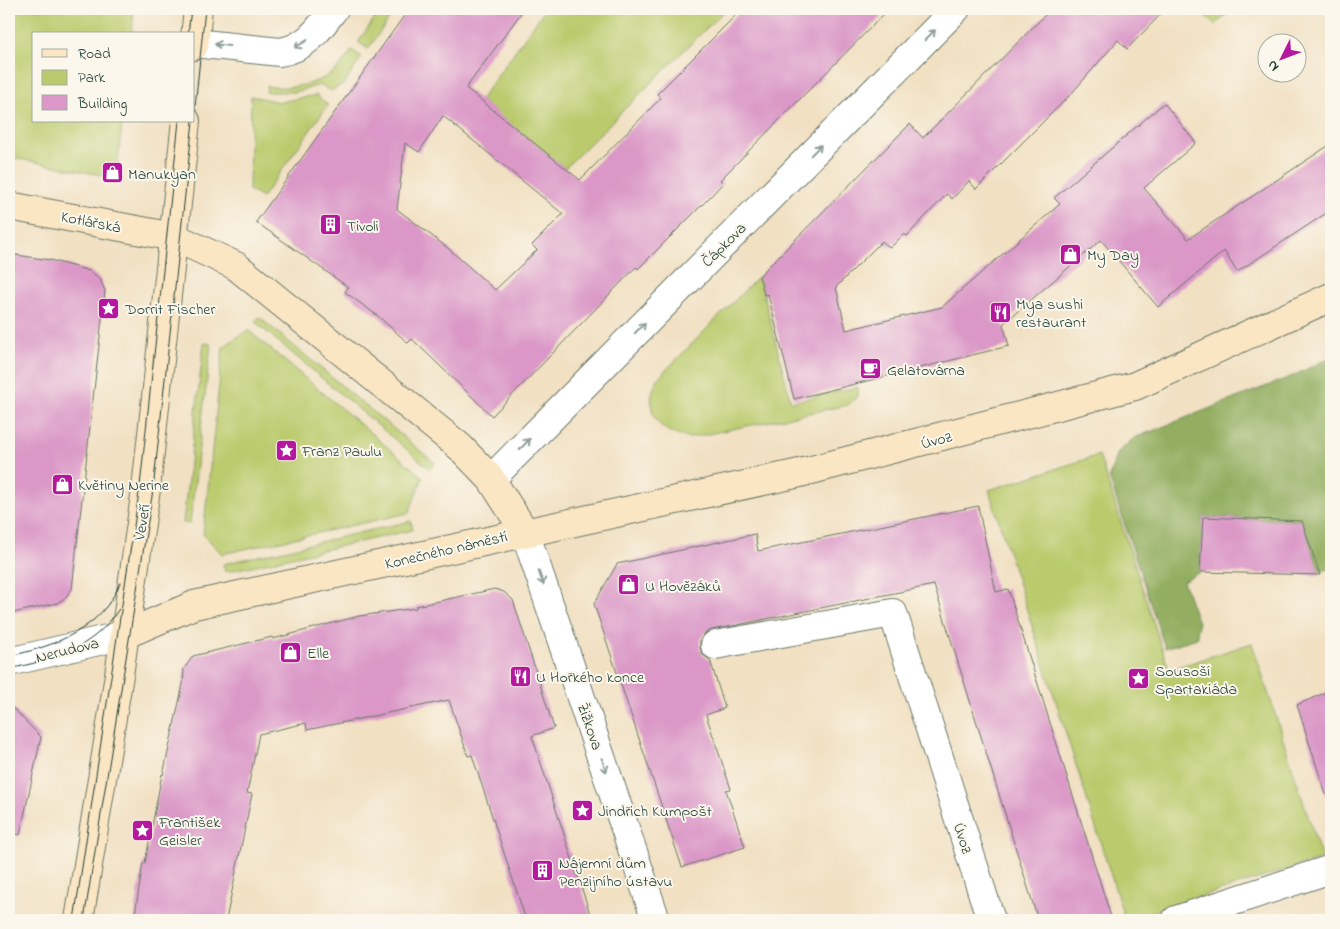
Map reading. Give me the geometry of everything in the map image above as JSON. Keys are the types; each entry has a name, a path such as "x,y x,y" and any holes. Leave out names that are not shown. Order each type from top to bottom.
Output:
{"main road":[{"path":"195,35 198,9"},
{"name":"Veveří","path":"79,920 146,489 186,122"},
{"name":"Kotlářská","path":"9,206 174,237"},
{"name":"Konečného náměstí","path":"124,635 194,605 525,532 491,479 460,447 236,266 174,237"},
{"name":"Úvoz","path":"525,532 800,473 1135,386 1331,297"}],"street":[{"path":"195,44 280,52 290,50 313,36 334,9"},
{"name":"Čápkova","path":"491,479 956,9"},
{"name":"Žižkova","path":"525,532 656,920"},
{"name":"Úvoz","path":"715,645 893,613 991,920"},
{"name":"Nerudova","path":"9,662 124,635"},
{"path":"1176,920 1331,869"}],"green space":[{"path":"9,9 134,9 132,32 32,32 32,122 122,122 118,167 107,166 106,176 9,157"},
{"path":"381,9 396,9 368,49 358,42"},
{"path":"545,9 726,9 565,168 480,100"},
{"path":"1198,9 1233,9 1215,25"},
{"path":"352,50 362,57 344,84 331,91 320,85 296,92 266,92 267,86 293,87 311,83 328,76 337,69"},
{"path":"316,95 328,105 262,198 249,190 251,96 280,102"},
{"path":"759,276 791,402 858,387 856,397 848,405 689,438 667,431 654,417 652,408 651,398 659,377"},
{"path":"259,317 435,463 430,469 255,322"},
{"path":"248,330 423,477 409,513 222,554 203,534 223,347"},
{"path":"204,343 211,344 190,524 183,523"},
{"path":"1331,357 1331,568 1320,572 1302,521 1203,517 1200,572 1183,581 1198,623 1197,638 1165,648 1109,477 1118,452 1134,438 1295,375"},
{"path":"1099,455 1169,670 1252,643 1322,859 1125,920 989,490"},
{"path":"411,521 413,530 225,572 223,564"}],"building":[{"path":"409,9 524,9 466,88 580,180 661,98 657,94 742,9 889,9 720,180 723,183 707,200 638,269 636,267 492,416 412,339 408,343 378,316 345,292 348,287 256,222","holes":["443,116 563,214 532,245 537,250 495,290 449,249 397,209 405,143 419,152"]},
{"path":"1051,9 1166,9 1127,49 1118,40 1072,93 976,189 969,181 952,199 947,194 907,236 904,234 890,248 882,241 836,287 846,330 942,307 1060,204 1054,198 1164,103 1196,143 1144,188 1188,239 1331,144 1331,210 1237,272 1224,251 1158,307 1101,240 1003,324 1009,346 794,399 768,294 764,295 759,276 910,124 923,138"},
{"path":"9,254 50,260 90,271 100,279 105,291 72,589 65,598 57,603 9,614"},
{"path":"978,506 996,592 1008,589 1112,920 1038,920 934,585 712,630 705,633 700,640 700,648 703,655 710,660 725,708 706,715 731,789 726,790 745,847 682,867 594,604 617,564 755,534 758,551"},
{"path":"1203,517 1302,521 1320,575 1200,572"},
{"path":"495,589 504,592 513,600 554,728 532,736 592,920 526,920 472,755 468,756 449,700 307,730 306,723 259,734 247,793 252,794 226,920 134,920 143,863 145,863 162,774 183,684 184,669 193,656 272,637 273,639 359,616 416,608 416,606"},
{"path":"1331,690 1331,794 1326,795 1297,705"},
{"path":"9,704 41,737 20,835 9,833"}],"tram line":[{"path":"188,32 191,9"},
{"path":"195,107 205,9"},
{"path":"74,920 140,486 179,122"},
{"path":"84,920 153,490 193,122"},
{"path":"9,656 59,641 89,624 112,599 120,583"},
{"path":"9,669 71,651 97,634 119,609"}],"place":[{"name":"Manukyan","path":"112,173"},
{"name":"Tivoli","path":"331,225"},
{"name":"My Day","path":"1071,254"},
{"name":"Dorrit Fischer","path":"109,308"},
{"name":"Mya sushi restaurant","path":"1000,312"},
{"name":"Gelatovárna","path":"871,369"},
{"name":"Franz Pawlu","path":"286,450"},
{"name":"Květiny Nerine","path":"62,484"},
{"name":"U Hovězáků","path":"629,585"},
{"name":"Elle","path":"291,652"},
{"name":"U Hořkého konce","path":"520,676"},
{"name":"Sousoší Spartakiáda","path":"1139,679"},
{"name":"Jindřich Kumpošt","path":"582,810"},
{"name":"František Geisler","path":"143,830"},
{"name":"Nájemní dům Penzijního ústavu","path":"543,871"}]}
